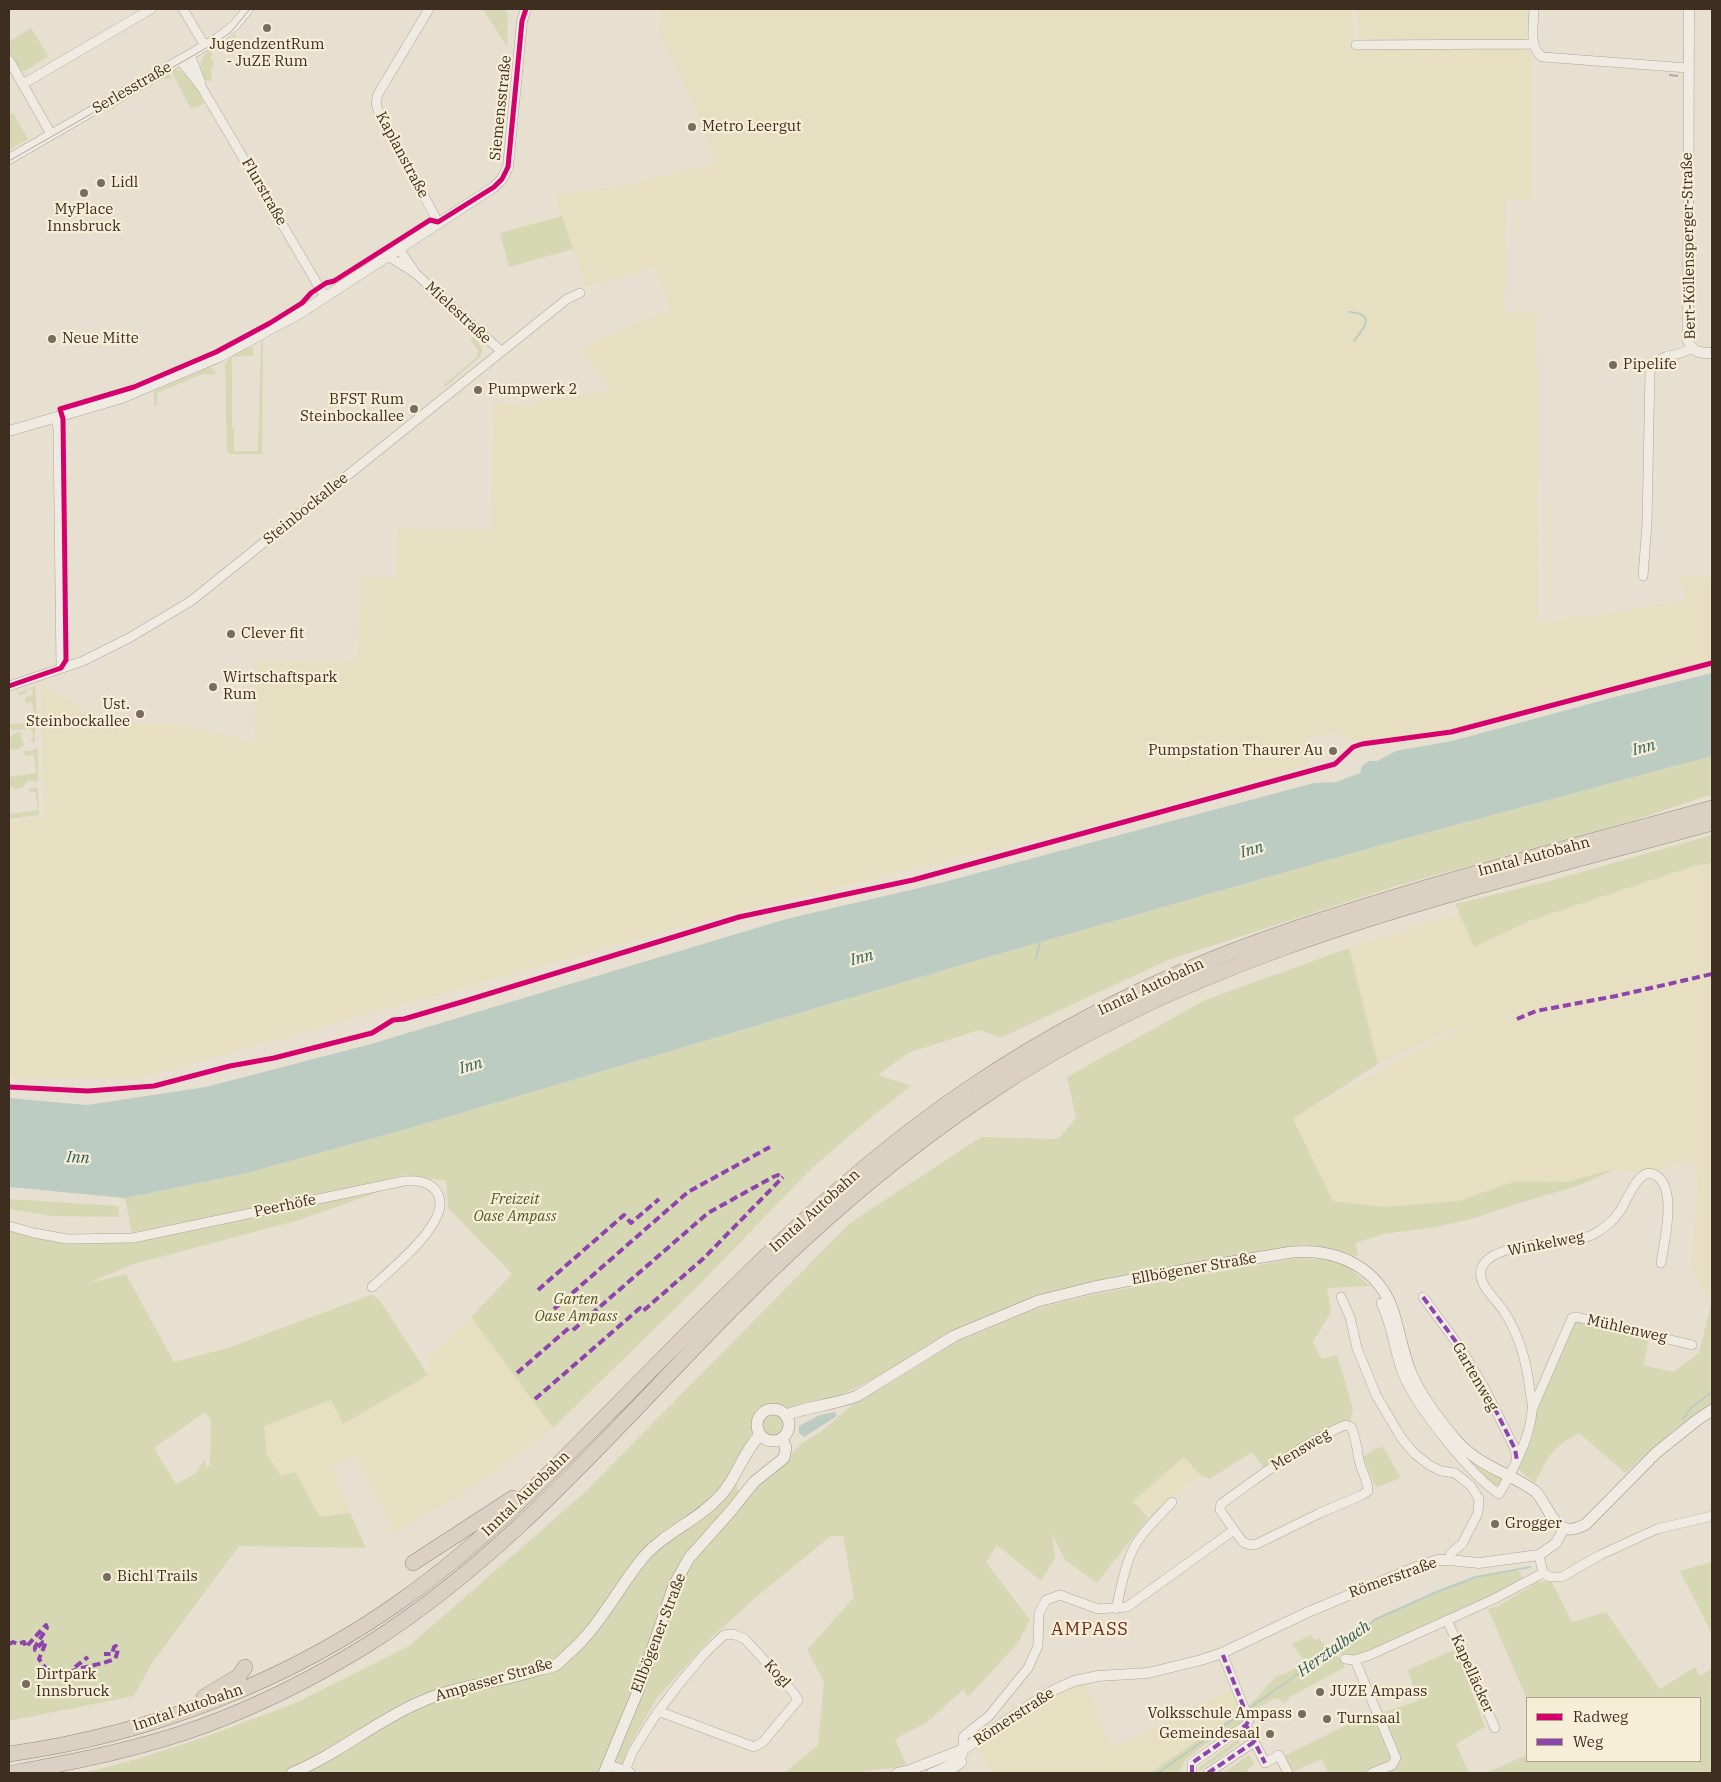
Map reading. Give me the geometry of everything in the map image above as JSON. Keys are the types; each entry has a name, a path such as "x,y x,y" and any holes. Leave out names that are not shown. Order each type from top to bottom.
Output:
{"highway":[{"path":"1666,821 1697,805 1712,800"},
{"name":"Inntal Autobahn","path":"9,1754 41,1750 89,1739 178,1714 265,1680 360,1628 403,1600 439,1573 493,1527 547,1476 745,1275 799,1224 886,1149 966,1099 1081,1020 1219,956 1330,917 1436,884 1712,808"},
{"name":"Inntal Autobahn","path":"988,1084 1114,1019 1180,988 1264,954 1397,910 1712,823"},
{"name":"Inntal Autobahn","path":"12,1773 114,1752 161,1740 228,1716 302,1682 367,1645 411,1615 445,1590 501,1542 557,1489 734,1306 801,1242 850,1197 966,1099"},
{"path":"413,1563 514,1497 533,1481 547,1476"},
{"path":"178,1714 192,1703 239,1676 245,1668"}],"main road":[{"name":"Ellbögener Straße","path":"786,1415 798,1410 843,1401 856,1396 954,1336 1038,1302 1094,1287 1195,1268 1292,1252 1316,1251 1329,1253 1353,1262 1377,1284 1392,1307 1408,1367 1424,1397 1456,1440 1466,1450 1481,1462 1510,1476"},
{"path":"775,1409 786,1415 790,1427 782,1439 772,1442 760,1435 757,1426 758,1420 764,1411 775,1409"},
{"path":"1510,1476 1535,1491 1542,1499 1555,1523 1564,1528 1576,1528 1591,1520 1656,1453 1683,1430 1712,1410"},
{"name":"Ampasser Straße","path":"292,1773 314,1764 389,1717 439,1694 525,1674 556,1664 584,1641 647,1554 663,1539 695,1518 720,1496 728,1486 748,1449 760,1435"},
{"name":"Ellbögener Straße","path":"606,1769 638,1691 674,1585 689,1558 754,1482 784,1458 786,1444 782,1439"}],"street":[{"path":"23,84 151,9"},
{"path":"183,9 205,46"},
{"name":"Serlesstraße","path":"9,158 205,46 227,32 248,9"},
{"name":"Kaplanstraße","path":"429,9 378,94 376,102 378,110 438,222"},
{"name":"Siemensstraße","path":"9,430 122,398 199,366 257,337 325,297 494,187 502,179 506,171 510,154 522,21 521,9"},
{"name":"Siemensstraße","path":"522,21 526,9"},
{"path":"1534,9 1534,44 1538,55 1548,58 1688,68"},
{"name":"Bert-Köllensperger-Straße","path":"1643,576 1647,524 1650,371 1660,358 1682,354 1691,348 1688,341 1689,9"},
{"path":"1356,45 1534,44"},
{"name":"Flurstraße","path":"190,55 202,88"},
{"path":"9,60 51,134"},
{"name":"Flurstraße","path":"180,60 202,88 325,297"},
{"name":"Mielestraße","path":"399,249 415,273"},
{"name":"Mielestraße","path":"388,256 415,273 501,351"},
{"name":"Steinbockallee","path":"9,686 83,661 146,628 191,600 568,298 580,293"},
{"path":"1691,348 1698,353 1712,353"},
{"path":"56,417 58,429 61,668"},
{"name":"Winkelweg","path":"1510,1476 1525,1441 1532,1410 1528,1377 1517,1338 1503,1310 1482,1281 1482,1268 1492,1257 1508,1250 1578,1240 1593,1235 1619,1212 1635,1183 1645,1174 1653,1174 1661,1181 1667,1194 1668,1212 1661,1263"},
{"name":"Peerhöfe","path":"9,1226 68,1239 133,1238 404,1181 419,1181 431,1186 440,1199 439,1213 436,1220 422,1240 372,1287"},
{"path":"1341,1297 1350,1317 1357,1348 1376,1395 1402,1438 1415,1454 1429,1465 1441,1471 1455,1473 1471,1486 1479,1499 1478,1513 1462,1544 1451,1553 1450,1560"},
{"name":"Gartenweg","path":"1423,1297 1462,1350 1485,1389 1515,1449 1517,1462"},
{"path":"1381,1303 1387,1314 1403,1374 1411,1391 1445,1439 1477,1475 1499,1494 1510,1476"},
{"name":"Mühlenweg","path":"1532,1410 1572,1318 1577,1317 1692,1345"},
{"name":"Mensweg","path":"1346,1425 1351,1427 1358,1445 1360,1464 1368,1481 1368,1491 1257,1544 1249,1545 1244,1543 1234,1530 1220,1510 1221,1504 1305,1446 1338,1428 1346,1425"},
{"path":"1116,1609 1126,1567 1132,1552 1141,1536 1172,1502"},
{"path":"1564,1528 1556,1543 1539,1555 1543,1573 1550,1577 1562,1577 1600,1555 1650,1532 1673,1524 1712,1516"},
{"path":"948,1773 963,1760 962,1742 964,1736 989,1716 1028,1668 1038,1646 1040,1613 1046,1600 1060,1595 1093,1608 1116,1609 1131,1605 1234,1530"},
{"name":"Römerstraße","path":"897,1773 963,1752 1036,1701 1074,1681 1098,1676 1162,1670 1201,1660 1222,1653 1306,1612 1411,1569 1438,1560 1479,1563 1539,1555"},
{"name":"Kapelläcker","path":"1345,1659 1355,1660 1370,1655 1494,1599 1543,1573"},
{"name":"Kapelläcker","path":"1447,1620 1495,1728"},
{"name":"Kogl","path":"628,1772 633,1751 657,1713 678,1684 720,1637 737,1634 745,1639 798,1700 763,1742 754,1747 662,1713 657,1713"},
{"path":"1192,1773 1192,1762 1246,1725 1249,1720 1222,1653"},
{"path":"1355,1660 1396,1758 1392,1765 1372,1773"},
{"path":"1246,1725 1265,1764 1279,1755 1288,1773"},
{"path":"1208,1773 1254,1742"},
{"path":"931,1773 954,1762 963,1752"},
{"path":"606,1769 628,1772"}],"shaded area":[{"path":"661,9 1351,9 1354,47 1521,48 1532,55 1532,200 1506,200 1505,312 1537,313 1538,623 1684,601 1684,587 1676,576 1712,577 1712,661 1448,730 1374,741 1345,739 1332,732 1308,738 1309,765 1114,820 706,920 140,1078 17,1078 9,1076 9,822 44,817 41,684 99,717 130,723 171,723 237,738 249,743 251,741 254,742 257,662 358,661 360,578 396,579 397,529 491,530 493,402 531,406 536,400 561,399 610,390 580,348 670,309 655,267 586,287 554,194 610,188 716,163 699,118 659,32"},
{"path":"1356,9 1530,9 1527,47 1360,46"},
{"path":"1712,863 1712,1304 1691,1266 1698,1183 1693,1157 1685,1162 1650,1173 1633,1173 1617,1168 1568,1182 1516,1181 1459,1201 1383,1207 1333,1201 1293,1118 1450,1033 1474,1026 1450,1030 1378,1064 1349,948 1459,913 1474,947 1529,921 1694,866"},
{"path":"471,1317 553,1428 485,1480 395,1533 355,1454 333,1468 350,1513 320,1517 295,1472 281,1477 267,1455 264,1426 331,1400 343,1424 428,1375 428,1357"},
{"path":"1184,1457 1200,1475 1148,1518 1133,1501"},
{"path":"1085,1682 1112,1748 1230,1690 1241,1713 1158,1773 994,1773 976,1749 1040,1703"}],"green space":[{"path":"483,9 506,9 508,16 507,47"},
{"path":"31,28 48,56 27,70 21,71 9,51 9,42"},
{"path":"235,34 237,37 211,52 213,55 210,57 214,63 211,71 212,82 204,79 201,62 204,56"},
{"path":"178,70 194,84 204,104 195,108 190,107 171,71"},
{"path":"169,73 172,79 162,79 116,106 114,110 111,108 114,104"},
{"path":"13,113 28,139 9,150 9,115"},
{"path":"562,216 573,249 509,267 500,233"},
{"path":"473,337 479,343 481,356 445,387 444,385 477,357 478,349 470,340"},
{"path":"261,341 263,341 262,454 229,454 227,451 225,364 230,358 237,352 253,347 253,356 232,357 232,428 234,428 234,451 258,451"},
{"path":"210,367 215,371 215,375 203,374 157,393 157,406 154,405 154,391"},
{"path":"35,686 37,726 35,727 35,743 30,741 34,736 30,729 14,730 9,728 9,725 35,721 32,702 25,703 25,698 33,695 33,691 29,689 25,694 19,695 17,693"},
{"path":"21,731 20,736 24,745 18,749 9,750 9,743 14,733"},
{"path":"38,748 38,782 29,780 23,787 16,789 9,785 9,770 10,777 36,773 34,755 26,756 23,751 31,751"},
{"path":"1712,756 1712,794 1632,821 1396,886 1168,960 1000,1038 979,1030 908,1053 878,1075 911,1086 811,1169 695,1289 553,1428 471,1317 512,1274 448,1208 446,1181 406,1175 279,1205 132,1233 125,1198 243,1174 410,1128 1009,951 1370,848"},
{"path":"35,787 38,789 39,815 9,819 9,814 38,810 35,792 29,792 28,788 32,789"},
{"path":"1712,835 1712,863 1694,866 1529,921 1474,947 1455,904 1546,882"},
{"path":"1349,948 1378,1064 1293,1119 1333,1201 1383,1207 1459,1201 1516,1181 1568,1182 1617,1168 1580,1185 1475,1218 1431,1228 1383,1234 1355,1243 1358,1255 1356,1256 1304,1244 1194,1264 1094,1287 954,1336 821,1406 787,1416 790,1424 789,1431 780,1440 767,1440 756,1427 733,1464 738,1491 787,1463 794,1451 802,1443 822,1431 853,1404 894,1381 954,1343 1038,1308 1095,1294 1297,1258 1322,1259 1346,1265 1370,1286 1327,1288 1331,1312 1313,1342 1321,1359 1337,1355 1353,1409 1350,1422 1328,1429 1264,1468 1252,1452 1210,1479 1200,1475 1184,1457 1133,1501 1148,1518 1097,1583 1065,1560 1052,1534 1055,1558 1041,1581 997,1545 986,1562 1030,1620 1018,1643 968,1697 963,1690 926,1723 895,1739 906,1764 901,1767 848,1773 784,1773 818,1745 824,1682 807,1650 854,1597 843,1536 831,1536 755,1598 710,1639 657,1698 626,1752 628,1773 84,1773 137,1759 202,1738 298,1702 409,1646 584,1493 850,1223 981,1137 1058,1139 1076,1118 1067,1077 1205,1000"},
{"path":"393,1187 299,1220 134,1264 86,1284 126,1274 174,1362 225,1349 371,1294 381,1302 428,1375 343,1424 331,1400 264,1426 267,1455 281,1476 295,1472 320,1517 350,1513 366,1548 239,1546 152,1663 134,1696 9,1721 9,1231 67,1242 133,1241","holes":["205,1412 211,1420 210,1465 206,1468 205,1459 195,1474 176,1484 154,1448"]},
{"path":"9,1199 118,1206 119,1217 51,1216 9,1209"},
{"path":"1711,1304 1712,1404 1675,1429 1625,1473 1579,1433 1552,1453 1535,1483 1517,1469 1568,1321 1586,1317 1650,1333 1644,1365 1673,1372 1699,1353"},
{"path":"1383,1447 1401,1478 1377,1487 1363,1457 1375,1449"},
{"path":"1470,1462 1503,1479 1501,1485 1493,1486"},
{"path":"1712,1562 1712,1634 1680,1571"},
{"path":"1518,1570 1523,1578 1488,1598 1408,1635 1355,1656 1338,1654 1334,1650 1376,1619 1439,1591 1476,1577"},
{"path":"1551,1581 1572,1622 1606,1612 1660,1689 1695,1667 1700,1676 1712,1668 1712,1773 1486,1773 1526,1755 1526,1762 1701,1762 1701,1697 1526,1697 1488,1609 1498,1606 1538,1582"},
{"path":"1311,1635 1314,1640 1319,1638 1340,1659 1345,1667 1288,1698 1289,1700 1283,1703 1280,1699 1276,1698 1247,1713 1245,1721 1230,1732 1227,1728 1185,1760 1180,1771 1181,1773 1150,1773 1251,1704 1275,1677 1287,1673 1305,1662 1292,1644"},
{"path":"1456,1649 1485,1727 1456,1744 1469,1773 1328,1773 1322,1759 1292,1772 1284,1756 1355,1721 1418,1701 1408,1670"},
{"path":"1238,1739 1240,1743 1200,1771 1198,1768"},
{"path":"1249,1755 1255,1764 1247,1769 1248,1773 1223,1773"}],"water":[{"name":"Inn","path":"1712,673 1712,756 1370,848 1009,951 410,1128 243,1174 125,1198 9,1187 9,1098 87,1105 206,1087 371,1044 786,919 940,883 1314,783 1336,782 1360,773 1362,766 1369,761 1377,761 1396,751 1452,741"},
{"path":"835,1412 837,1416 804,1437 799,1433 799,1426 820,1415"}],"waterway":[{"path":"1349,312 1363,315 1366,322 1354,341"},
{"path":"1036,958 1040,941"},
{"name":"Herztalbach","path":"1683,1419 1691,1408 1712,1392"},
{"name":"Herztalbach","path":"1248,1709 1376,1619 1476,1577 1530,1567"},
{"name":"Herztalbach","path":"1158,1773 1242,1713"}],"tram line":[{"path":"9,161 217,42 231,32 250,9"}],"railway":[{"path":"1669,75 1685,77"}],"marked path":[{"path":"1517,1019 1536,1011 1616,996 1712,974"},
{"path":"554,1309 688,1192 770,1147"},
{"path":"573,1330 708,1213 773,1177 778,1175 783,1177"},
{"path":"535,1399 640,1308 643,1311 704,1258 783,1177"},
{"path":"538,1290 624,1215 631,1223 659,1199"},
{"path":"1423,1297 1462,1350 1485,1389 1515,1449 1517,1461"},
{"path":"517,1373 570,1327"},
{"path":"9,1644 24,1642 26,1647 46,1625 47,1628 35,1650 43,1642 46,1642 39,1659 51,1676 53,1673 59,1677 115,1659 116,1646 112,1654 104,1654"},
{"path":"1192,1773 1192,1763 1246,1725 1249,1720 1222,1653"},
{"path":"75,1667 88,1657"},
{"path":"1246,1725 1265,1763"},
{"path":"1208,1773 1254,1742"}],"cycle path":[{"path":"9,686 61,668 66,660 63,419 60,409 134,387 216,352 270,323 302,303 311,293 326,283 334,281 430,220 438,222 494,187 502,179 508,167 522,21 526,9"},
{"path":"9,1087 88,1091 154,1086 230,1066 274,1058 372,1033 393,1020 404,1019 465,1001 739,917 913,880 1335,764 1353,747 1362,744 1451,732 1712,663"}],"place":[{"name":"JugendzentRum - JuZE Rum","path":"267,28"},
{"name":"Metro Leergut","path":"692,127"},
{"name":"Lidl","path":"101,183"},
{"name":"MyPlace Innsbruck","path":"84,193"},
{"name":"Neue Mitte","path":"52,339"},
{"name":"Pipelife","path":"1613,365"},
{"name":"Pumpwerk 2","path":"478,390"},
{"name":"BFST Rum Steinbockallee","path":"414,409"},
{"name":"Clever fit","path":"231,634"},
{"name":"Wirtschaftspark Rum","path":"213,687"},
{"name":"Ust. Steinbockallee","path":"140,714"},
{"name":"Pumpstation Thaurer Au","path":"1333,751"},
{"name":"Grogger","path":"1495,1524"},
{"name":"Bichl Trails","path":"107,1577"},
{"name":"Dirtpark Innsbruck","path":"26,1684"},
{"name":"JUZE Ampass","path":"1320,1692"},
{"name":"Volksschule Ampass","path":"1302,1714"},
{"name":"Turnsaal","path":"1327,1719"},
{"name":"Gemeindesaal","path":"1270,1734"}],"district":[{"name":"AMPASS","path":"1090,1630"}],"park label":[{"name":"Freizeit Oase Ampass","path":"515,1208"},
{"name":"Garten Oase Ampass","path":"576,1308"}]}
